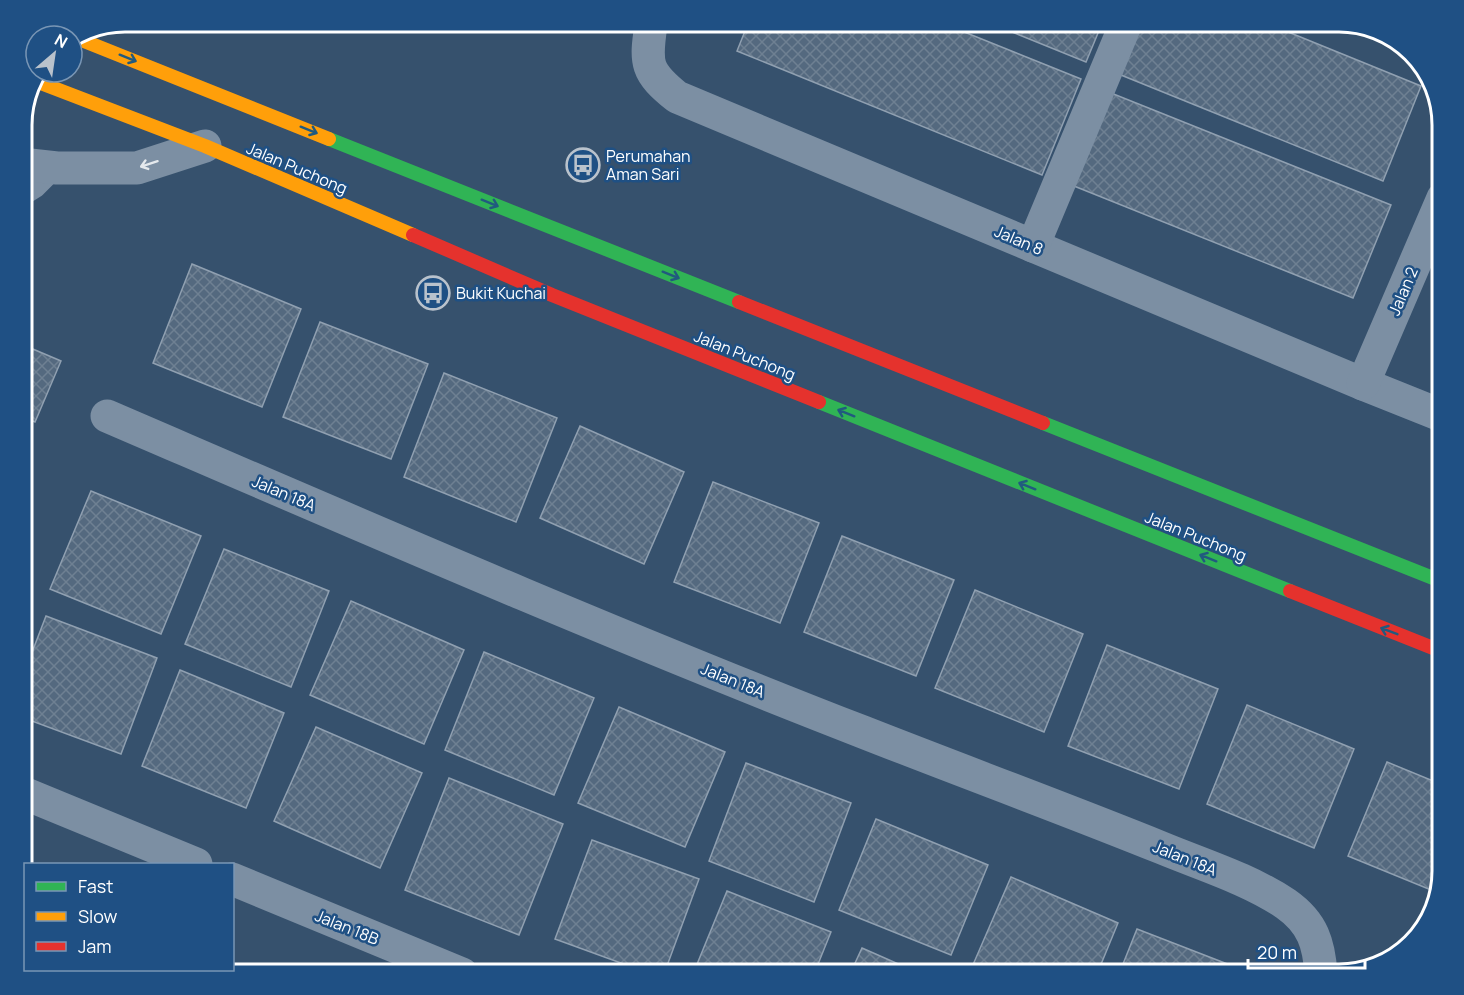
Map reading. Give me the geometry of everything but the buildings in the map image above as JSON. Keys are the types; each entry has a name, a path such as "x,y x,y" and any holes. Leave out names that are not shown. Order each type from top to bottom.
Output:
{"main road":[{"path":"85,41 1432,578"},
{"name":"Jalan Puchong","path":"43,84 205,147 552,295 1432,648"}],"street":[{"name":"Jalan 8","path":"650,32 647,54 656,80 677,97 1432,412"},
{"path":"1034,246 1122,32"},
{"path":"32,165 57,168 137,168 205,147"},
{"name":"Jalan 2","path":"1363,384 1432,224"},
{"name":"Jalan 18A","path":"107,416 571,614 859,731 1128,834 1252,886 1287,905 1308,925 1319,948 1320,964"},
{"path":"32,797 194,863"},
{"name":"Jalan 18B","path":"234,880 438,964"}],"lane":[{"path":"32,191 57,168"}],"traffic: fast":[{"path":"329,139 739,302"},
{"path":"819,402 1290,591"},
{"path":"1043,423 1432,578"}],"traffic: slow":[{"path":"85,41 329,139"},
{"path":"43,84 205,146 413,235"}],"traffic: jam":[{"path":"413,235 552,295 819,402"},
{"path":"739,302 1043,423"},
{"path":"1290,591 1432,648"}],"place":[{"name":"Perumahan Aman Sari","path":"583,165"},
{"name":"Bukit Kuchai","path":"433,293"}]}
